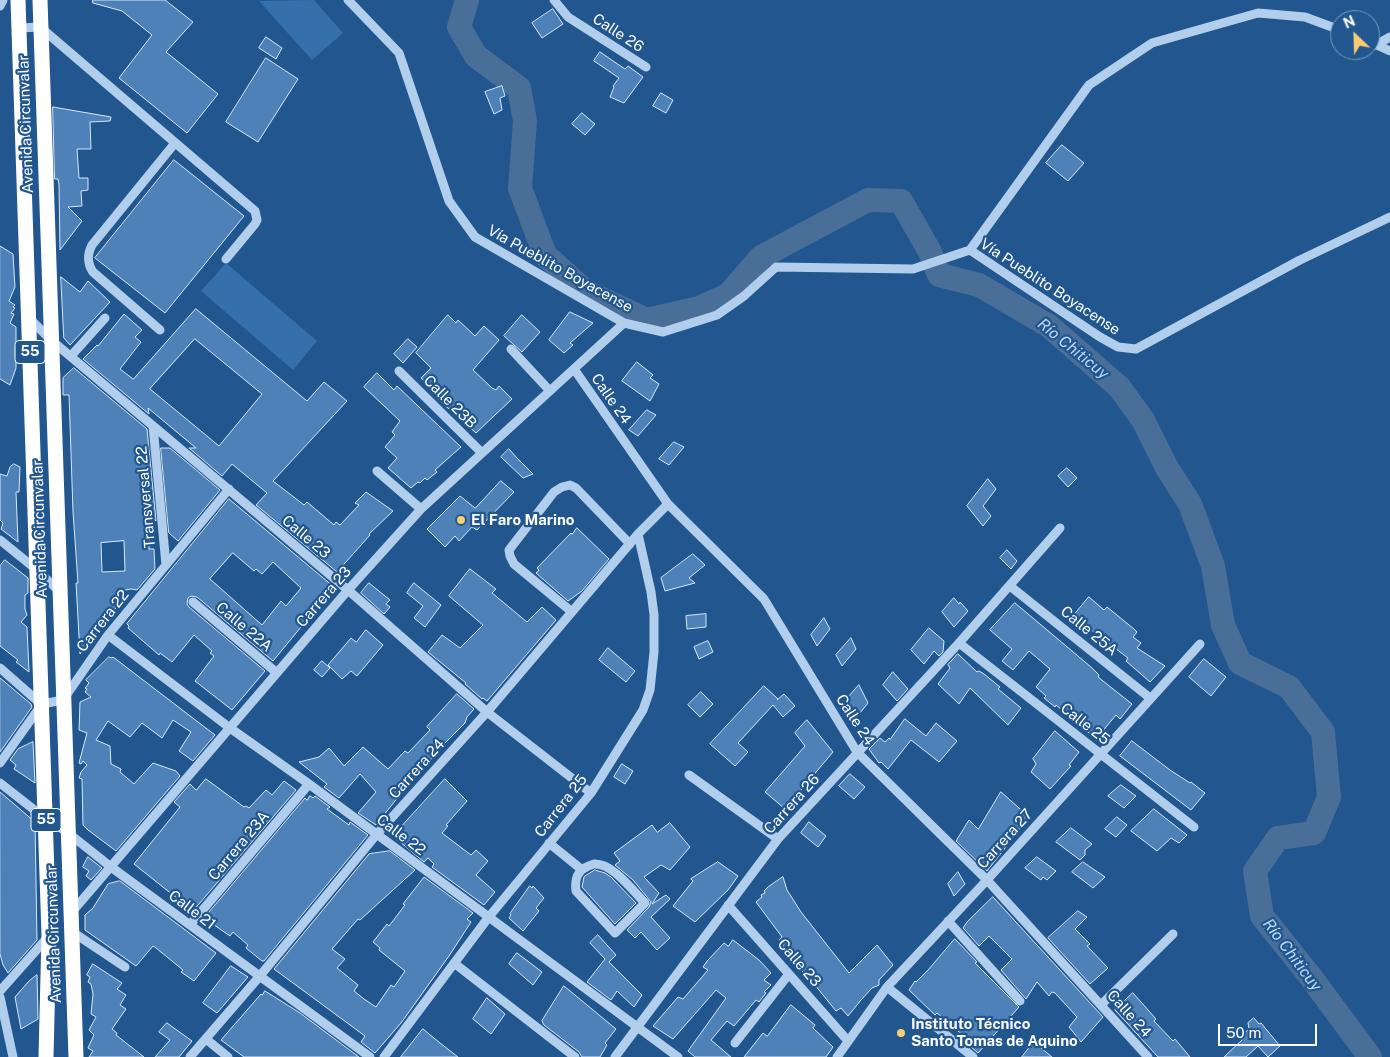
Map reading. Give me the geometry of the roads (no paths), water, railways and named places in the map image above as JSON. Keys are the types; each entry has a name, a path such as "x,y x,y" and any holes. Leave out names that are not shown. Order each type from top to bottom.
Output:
{"highway":[{"name":"Avenida Circunvalar","path":"18,0 50,935 46,1057"},
{"name":"Avenida Circunvalar","path":"40,0 76,1057"}],"street":[{"path":"0,6 3,0"},
{"name":"Vía Pueblito Boyacense","path":"348,0 399,53 450,201 475,237 624,323 663,332 717,314 744,296 776,267 913,269 970,250 1100,337 1118,347 1136,349 1300,260 1390,217"},
{"name":"Calle 26","path":"554,0 568,18 646,67"},
{"path":"970,250 1089,85 1152,43 1258,13 1305,16 1330,26"},
{"path":"19,28 40,27 255,211 257,214 255,224 226,259"},
{"path":"160,330 93,272 90,268 88,256 92,245 176,143"},
{"name":"Calle 23","path":"29,318 51,340 348,590 487,712 591,793"},
{"path":"71,356 105,318"},
{"name":"Carrera 23","path":"70,914 348,590 421,509 624,323"},
{"path":"511,349 550,391"},
{"name":"Calle 24","path":"574,369 668,504 764,598 857,752 986,880 1102,1004 1148,1057"},
{"name":"Calle 23B","path":"399,371 482,453"},
{"name":"Transversal 22","path":"153,426 166,565"},
{"path":"376,471 421,509"},
{"path":"572,612 514,564 509,550 554,492 570,485 576,488 630,544"},
{"name":"Carrera 22","path":"63,700 108,635 229,489"},
{"name":"Carrera 24","path":"190,1057 260,977 377,834 487,712 638,534 668,504"},
{"name":"Carrera 26","path":"615,1057 778,838 959,643 1060,528"},
{"name":"Carrera 25","path":"384,1057 488,918 591,793 643,710 650,690 654,652 654,615 651,592 638,534"},
{"path":"0,540 37,570 59,591"},
{"name":"Calle 25A","path":"1010,586 1150,698"},
{"name":"Calle 22A","path":"193,602 277,673"},
{"name":"Calle 22","path":"108,635 230,728 309,784 678,1057"},
{"name":"Calle 25","path":"959,643 1194,826"},
{"name":"Carrera 27","path":"837,1057 887,987 1200,644"},
{"path":"0,668 42,704"},
{"path":"0,763 42,704 63,700"},
{"path":"689,775 778,838"},
{"name":"Calle 21","path":"0,783 46,819 68,832 111,867 370,1057"},
{"name":"Carrera 23A","path":"190,925 309,784"},
{"path":"549,844 581,869"},
{"path":"594,864 606,866 616,873 644,903 615,933 576,890 576,875 581,869 594,864"},
{"name":"Calle 23","path":"728,905 848,1040"},
{"path":"948,921 1020,1001"},
{"path":"71,931 125,967"},
{"path":"1102,1004 1173,934"},
{"path":"0,991 50,935"},
{"path":"454,963 575,1057"},
{"path":"735,1042 789,974"},
{"path":"887,987 973,1057"},
{"path":"0,997 13,1057"},
{"path":"206,1039 228,1057"}],"waterway":[{"name":"Río Chiticuy","path":"467,0 459,27 476,56 519,88 525,121 520,188 545,255 585,291 647,320 699,308 728,295 761,257 868,200 901,201 930,252 939,275 979,285 1049,326 1119,387 1143,420 1167,468 1190,504 1213,566 1223,625 1240,663 1289,687 1323,732 1329,797 1314,833 1278,838 1255,871 1262,916 1310,976 1370,1057"}],"place":[{"name":"El Faro Marino","path":"461,520"},
{"name":"Instituto Técnico Santo Tomas de Aquino","path":"901,1033"}]}
